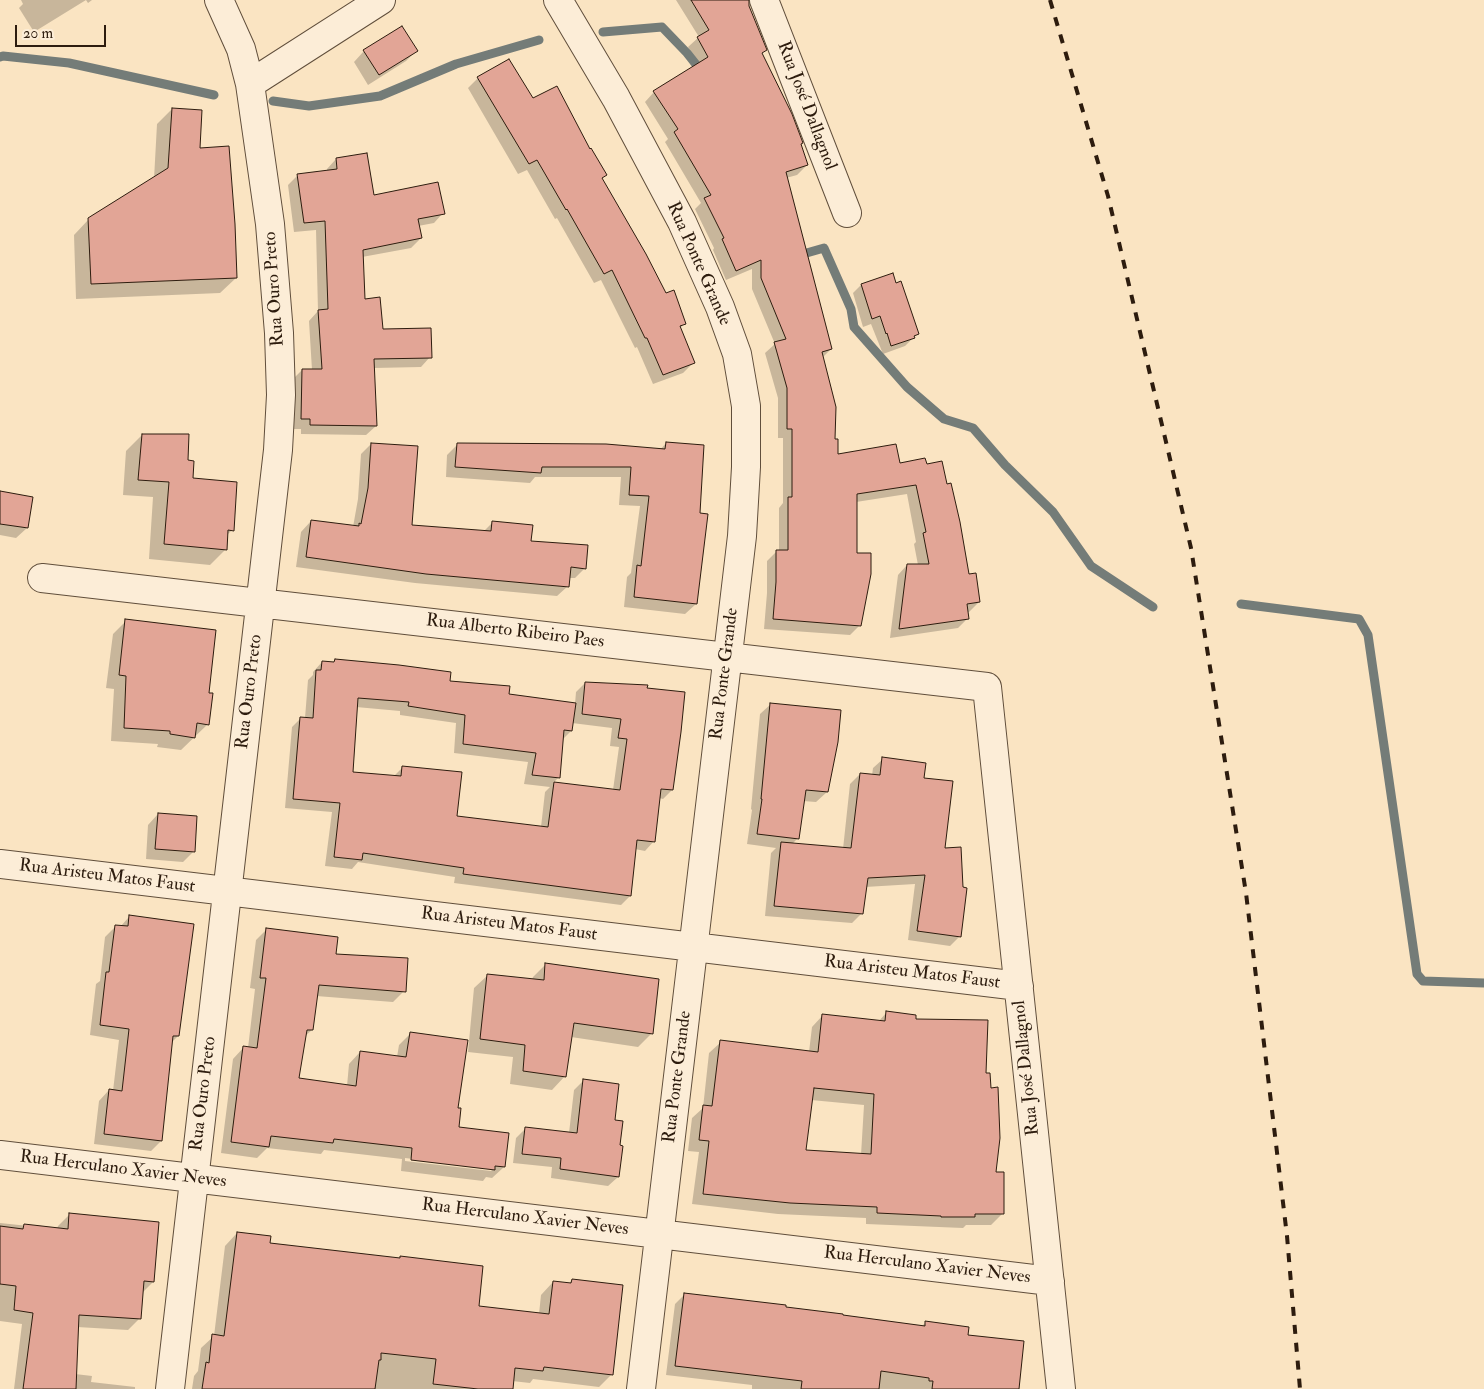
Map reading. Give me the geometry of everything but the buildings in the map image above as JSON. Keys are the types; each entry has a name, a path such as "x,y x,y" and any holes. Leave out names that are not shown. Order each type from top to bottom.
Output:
{"street":[{"name":"Rua Ouro Preto","path":"170,1389 278,450 281,386 280,333 270,224 250,84 241,50 219,0"},
{"path":"250,84 381,0"},
{"name":"Rua Ponte Grande","path":"558,0 616,98 682,222 720,307 737,354 746,406 746,468 742,536 640,1389"},
{"name":"Rua José Dallagnol","path":"764,0 847,213"},
{"name":"Rua Alberto Ribeiro Paes","path":"42,578 987,687"},
{"name":"Rua José Dallagnol","path":"987,687 1061,1389"},
{"name":"Rua Aristeu Matos Faust","path":"0,864 1019,986"},
{"name":"Rua Herculano Xavier Neves","path":"0,1155 1050,1281"}],"waterway":[{"path":"603,32 662,27 702,72"},
{"path":"273,101 309,106 380,96 456,64 539,40"},
{"path":"0,57 69,63 214,95"},
{"path":"796,256 824,248 851,309 854,327 907,387 944,419 973,428 1005,465 1053,512 1091,566 1153,607"},
{"path":"1241,604 1359,619 1368,635 1417,974 1423,981 1484,983"}],"railway":[{"path":"1050,0 1108,196 1191,548 1246,893 1287,1236 1300,1389"}]}
